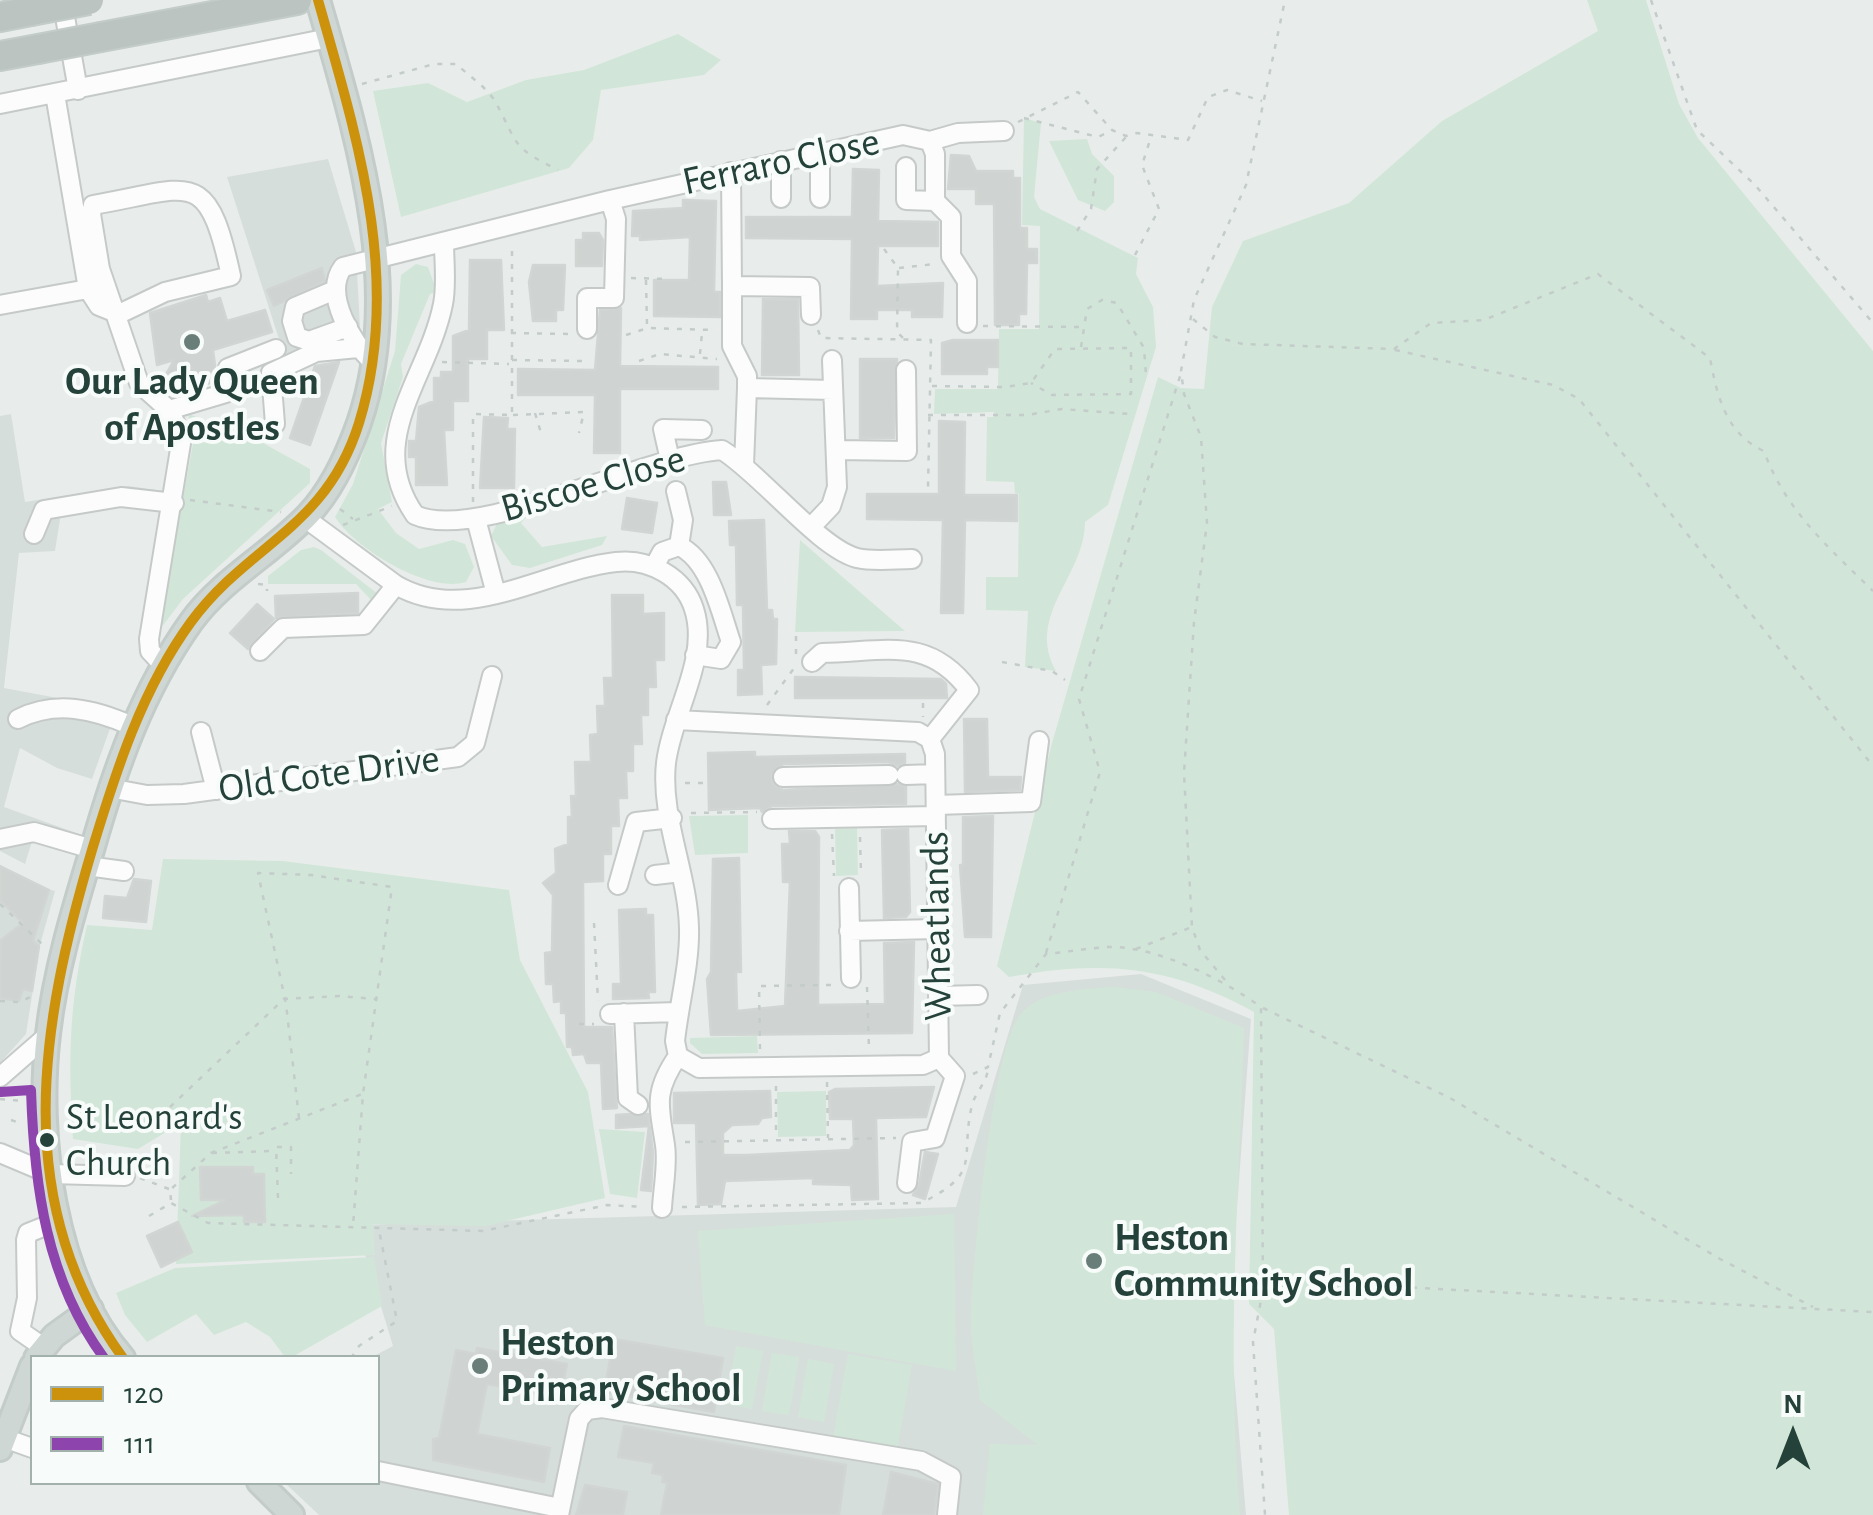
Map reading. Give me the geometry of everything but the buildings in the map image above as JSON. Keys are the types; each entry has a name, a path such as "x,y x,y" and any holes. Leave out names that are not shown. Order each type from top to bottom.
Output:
{"highway":[{"path":"0,17 89,0"},
{"path":"0,56 296,0"}],"main road":[{"path":"122,1355 91,1308 58,1221 50,1174 47,1036 89,858 132,726 194,618 218,592 309,524 345,458 366,356 380,320 377,260 342,90 318,0"},
{"path":"39,1355 91,1308"},
{"path":"2,1443 30,1374"},
{"path":"268,1485 292,1515"}],"street":[{"path":"62,0 78,90"},
{"path":"0,104 329,38"},
{"path":"55,94 88,289 99,306 119,314 164,292 231,276 218,218 206,200 186,189 93,205 100,269 119,314 139,383 169,410 182,437 175,501 148,639 150,651 164,666"},
{"path":"930,141 958,134 1004,131"},
{"name":"Ferraro Close","path":"335,290 343,266 610,200 904,135 930,141 935,154 935,201 950,217 951,256 967,281 967,323"},
{"path":"820,153 820,198"},
{"path":"781,161 781,198"},
{"path":"906,167 906,200 935,201"},
{"path":"731,172 732,346 745,377 744,466"},
{"path":"587,329 587,298 614,298 616,219 610,200"},
{"path":"405,501 394,468 394,431 443,304 444,242"},
{"path":"732,286 810,286 811,315"},
{"path":"0,305 88,289"},
{"path":"348,327 310,341 297,337 292,321 295,306 335,290 348,327 366,356"},
{"path":"169,410 226,393 230,388 228,368 276,349"},
{"path":"274,424 271,373 316,352 366,356"},
{"path":"812,526 831,506 837,487 832,360"},
{"path":"836,450 907,451 906,370"},
{"path":"745,377 832,390"},
{"path":"670,460 663,429 702,430"},
{"name":"Biscoe Close","path":"405,501 415,516 452,524 476,519 584,478 722,450 838,549 858,558 912,559"},
{"path":"676,491 683,520 679,546"},
{"path":"34,534 44,510 121,497 175,501"},
{"name":"Biscoe Close","path":"476,519 496,594"},
{"path":"309,524 410,594 448,601 496,594 614,562 654,568 676,579 692,603 700,627 696,655 667,758 667,783 690,928 678,1012 678,1056 666,1074 658,1103 666,1143 662,1208"},
{"path":"654,568 662,552 679,546"},
{"path":"679,546 695,558 713,592 731,642 721,659 696,655"},
{"path":"260,650 282,628 364,626 396,586"},
{"path":"676,720 918,732 930,740 970,690 932,653 822,653 812,662"},
{"name":"Old Cote Drive","path":"110,788 147,795 216,790 458,757 475,743 492,676"},
{"path":"18,719 38,709 73,708 132,726"},
{"path":"201,732 216,790"},
{"name":"Wheatlands","path":"678,1056 698,1068 923,1065 940,1058 935,774 930,740"},
{"path":"772,819 860,818 1031,802 1039,741"},
{"path":"782,777 935,774"},
{"path":"618,885 636,822 672,816"},
{"path":"0,838 34,832 124,871"},
{"path":"656,875 680,872"},
{"path":"849,888 851,978"},
{"path":"850,930 938,929"},
{"path":"938,996 978,995"},
{"path":"638,1104 628,1098 617,1014 678,1012"},
{"path":"5,1071 47,1036"},
{"path":"907,1182 912,1142 935,1138 955,1076 940,1058"},
{"path":"5,1071 46,1074"},
{"path":"0,1153 50,1174 125,1176"},
{"path":"36,1355 20,1331 27,1298 26,1240 28,1233 58,1221"},
{"path":"380,1471 560,1511 579,1418 587,1410 602,1408 730,1426 936,1466 951,1477 947,1515"},
{"path":"2,1443 30,1448"}],"path":[{"path":"171,1203 208,1223 483,1231 607,1206 921,1203 956,1184 966,1166 972,1102 987,1079 1000,1013 1046,954 1100,772 1078,699 1181,371 1194,300 1246,185 1285,0"},
{"path":"1651,0 1697,130 1755,185 1873,323"},
{"path":"342,90 434,64 456,64 495,100 506,131 527,155 558,170"},
{"path":"1077,231 1090,208 1096,169 1126,136 1137,132 1188,140 1208,97 1227,90 1264,101"},
{"path":"1004,131 1078,92 1112,130 1126,136"},
{"path":"1024,118 1098,137 1112,130"},
{"path":"1135,255 1159,209 1142,164 1152,136"},
{"path":"512,223 512,415"},
{"path":"884,249 898,268 897,332 904,340"},
{"path":"898,268 927,268 951,256"},
{"path":"1394,350 1431,323 1484,320 1598,274 1710,358 1718,404 1748,444 1764,452 1774,480 1811,531 1873,591"},
{"path":"614,277 670,279"},
{"path":"646,278 648,328"},
{"path":"1082,348 1081,327 1087,309 1094,303 1117,303 1144,348 1146,376"},
{"path":"811,315 822,338 932,340 928,488"},
{"path":"1193,319 1215,337 1243,344 1394,350 1553,385 1578,399 1873,766"},
{"path":"967,323 1081,327"},
{"path":"626,335 648,328 702,331 732,327"},
{"path":"511,333 570,334 587,329"},
{"path":"700,355 702,331"},
{"path":"932,386 1005,388 1031,383 1052,394 1131,394 1131,348 1054,349 1031,383"},
{"path":"638,361 660,354 700,355 745,377"},
{"path":"420,362 585,361"},
{"path":"1181,371 1184,394 1201,437 1207,524 1194,622 1184,773 1192,927 1200,950 1226,982"},
{"path":"927,415 1027,415 1062,409 1130,414"},
{"path":"534,412 541,432"},
{"path":"476,519 472,414 584,412 580,432"},
{"path":"175,501 244,505 281,512 309,524 405,501"},
{"path":"266,585 267,592"},
{"path":"760,724 760,714 796,665 796,636"},
{"path":"1002,662 1052,671 1064,680"},
{"path":"667,783 708,783"},
{"path":"672,816 755,811 772,819"},
{"path":"831,818 833,875 849,888 861,875 860,818"},
{"path":"299,1118 284,999 258,873 311,874 392,888 363,1094 352,1227"},
{"path":"0,904 39,942 63,958"},
{"path":"594,923 596,997 617,1014"},
{"path":"1134,950 1192,927"},
{"path":"1046,954 1110,947 1134,950 1226,982 1262,1007 1450,1098 1720,1259 1816,1309"},
{"path":"776,1139 759,986 834,985 851,978 866,985 869,1065"},
{"path":"0,1001 35,994 54,998"},
{"path":"170,1107 284,999 376,999"},
{"path":"1262,1007 1263,1288 1253,1342 1265,1515"},
{"path":"827,1066 828,1138"},
{"path":"955,1076 980,1073 988,1067"},
{"path":"170,1190 210,1153 363,1094"},
{"path":"0,1099 24,1101"},
{"path":"10,1120 25,1125"},
{"path":"666,1143 894,1137 912,1142"},
{"path":"278,1198 276,1147 291,1147 291,1174"},
{"path":"210,1153 275,1151"},
{"path":"125,1176 152,1180 170,1190"},
{"path":"170,1190 171,1203"},
{"path":"149,1216 171,1203"},
{"path":"353,1355 359,1346 397,1321 378,1228"},
{"path":"1263,1288 1344,1284 1873,1312"}],"shaded area":[{"path":"328,159 356,252 360,328 286,361 227,177"},
{"path":"11,414 25,502 128,486 164,491 162,512 112,506 61,513 55,551 19,553 4,688 117,709 92,779 57,768 20,748 4,807 79,834 75,850 33,838 25,864 0,851 0,416"},
{"path":"0,865 31,884 55,891 40,945 26,1034 0,1063"},
{"name":"Heston Community School","path":"1141,974 1251,1019 1229,1315 1246,1515 319,1515 287,1485 380,1485 380,1355 376,1355 393,1346 356,1225 956,1207 1023,985"}],"green space":[{"path":"1587,0 1646,0 1679,104 1698,138 1873,351 1873,1515 1289,1515 1274,1329 1249,1304 1254,1012 1193,984 1164,976 1106,968 1009,977 997,966 1052,743 1158,377 1181,388 1204,389 1212,307 1243,241 1349,203 1442,121 1598,31"},
{"path":"678,34 721,60 704,75 601,90 593,140 569,168 401,217 373,91 428,83 467,102 526,80 584,70"},
{"path":"1024,118 1041,123 1034,197 1040,209 1138,258 1136,274 1153,307 1156,347 1108,505 1085,522 1076,560 1052,613 1048,651 1056,671 1025,667 1028,611 986,610 986,577 1018,577 1019,494 1015,493 1014,482 986,481 987,417 994,417 994,412 934,414 935,389 998,389 999,329 1039,329 1040,226 1022,225"},
{"path":"1087,139 1092,154 1114,176 1114,202 1105,211 1078,200 1049,141"},
{"path":"416,264 428,267 437,292 430,294 401,364 403,377 381,443 392,502 378,509 396,533 419,549 453,540 465,544 474,567 466,582 451,584 394,566 358,542 335,517 353,484 395,351 401,275"},
{"path":"188,414 243,432 310,469 310,483 183,599 158,632 194,438"},
{"path":"534,508 521,523 542,547 607,536 602,545 530,568 512,565 491,536 499,519"},
{"path":"800,540 905,631 795,632"},
{"path":"314,547 378,594 372,601 356,584 268,584 268,576 301,550"},
{"path":"748,815 748,853 695,855 689,816"},
{"path":"857,828 858,875 836,876 835,829"},
{"path":"163,859 283,861 509,890 520,960 588,1092 605,1198 485,1226 373,1224 375,1255 176,1264 181,1123 138,1149 73,1139 71,1082 73,1006 87,925 152,930"},
{"name":"Heston Community School","path":"1114,987 1156,992 1244,1028 1234,1333 1240,1515 983,1515 990,1444 1038,1445 980,1400 972,1337 980,1207 1001,1069 1010,1036 1020,1015 1029,1007 1064,992"},
{"path":"757,1036 758,1053 702,1054 690,1043 690,1038"},
{"path":"826,1091 826,1136 778,1137 777,1092"},
{"path":"599,1129 645,1132 637,1198 610,1194"},
{"path":"954,1214 956,1371 705,1325 698,1231"},
{"path":"374,1257 382,1306 296,1355 284,1355 270,1337 246,1322 214,1335 196,1314 147,1342 125,1315 116,1293 175,1268"},
{"path":"736,1346 763,1351 752,1409 726,1404"},
{"path":"772,1353 799,1357 789,1415 762,1411"},
{"path":"848,1354 912,1365 897,1450 833,1438"},
{"path":"808,1359 834,1364 824,1422 798,1417"}],"transit line":[{"name":"120","path":"121,1355 87,1298 63,1237 50,1174 46,1110 49,1045 59,980 92,850 144,703 191,622 237,572 307,512 327,488 345,459 359,423 371,370 377,316 376,263 360,157 318,0"},
{"name":"111","path":"1,1092 31,1090 40,1196 56,1264 84,1328 102,1355"}],"place":[{"name":"Our Lady Queen of Apostles","path":"192,342"},
{"name":"St Leonard's Church","path":"47,1140"},
{"name":"Heston Community School","path":"1094,1261"},
{"name":"Heston Primary School","path":"480,1366"}]}
